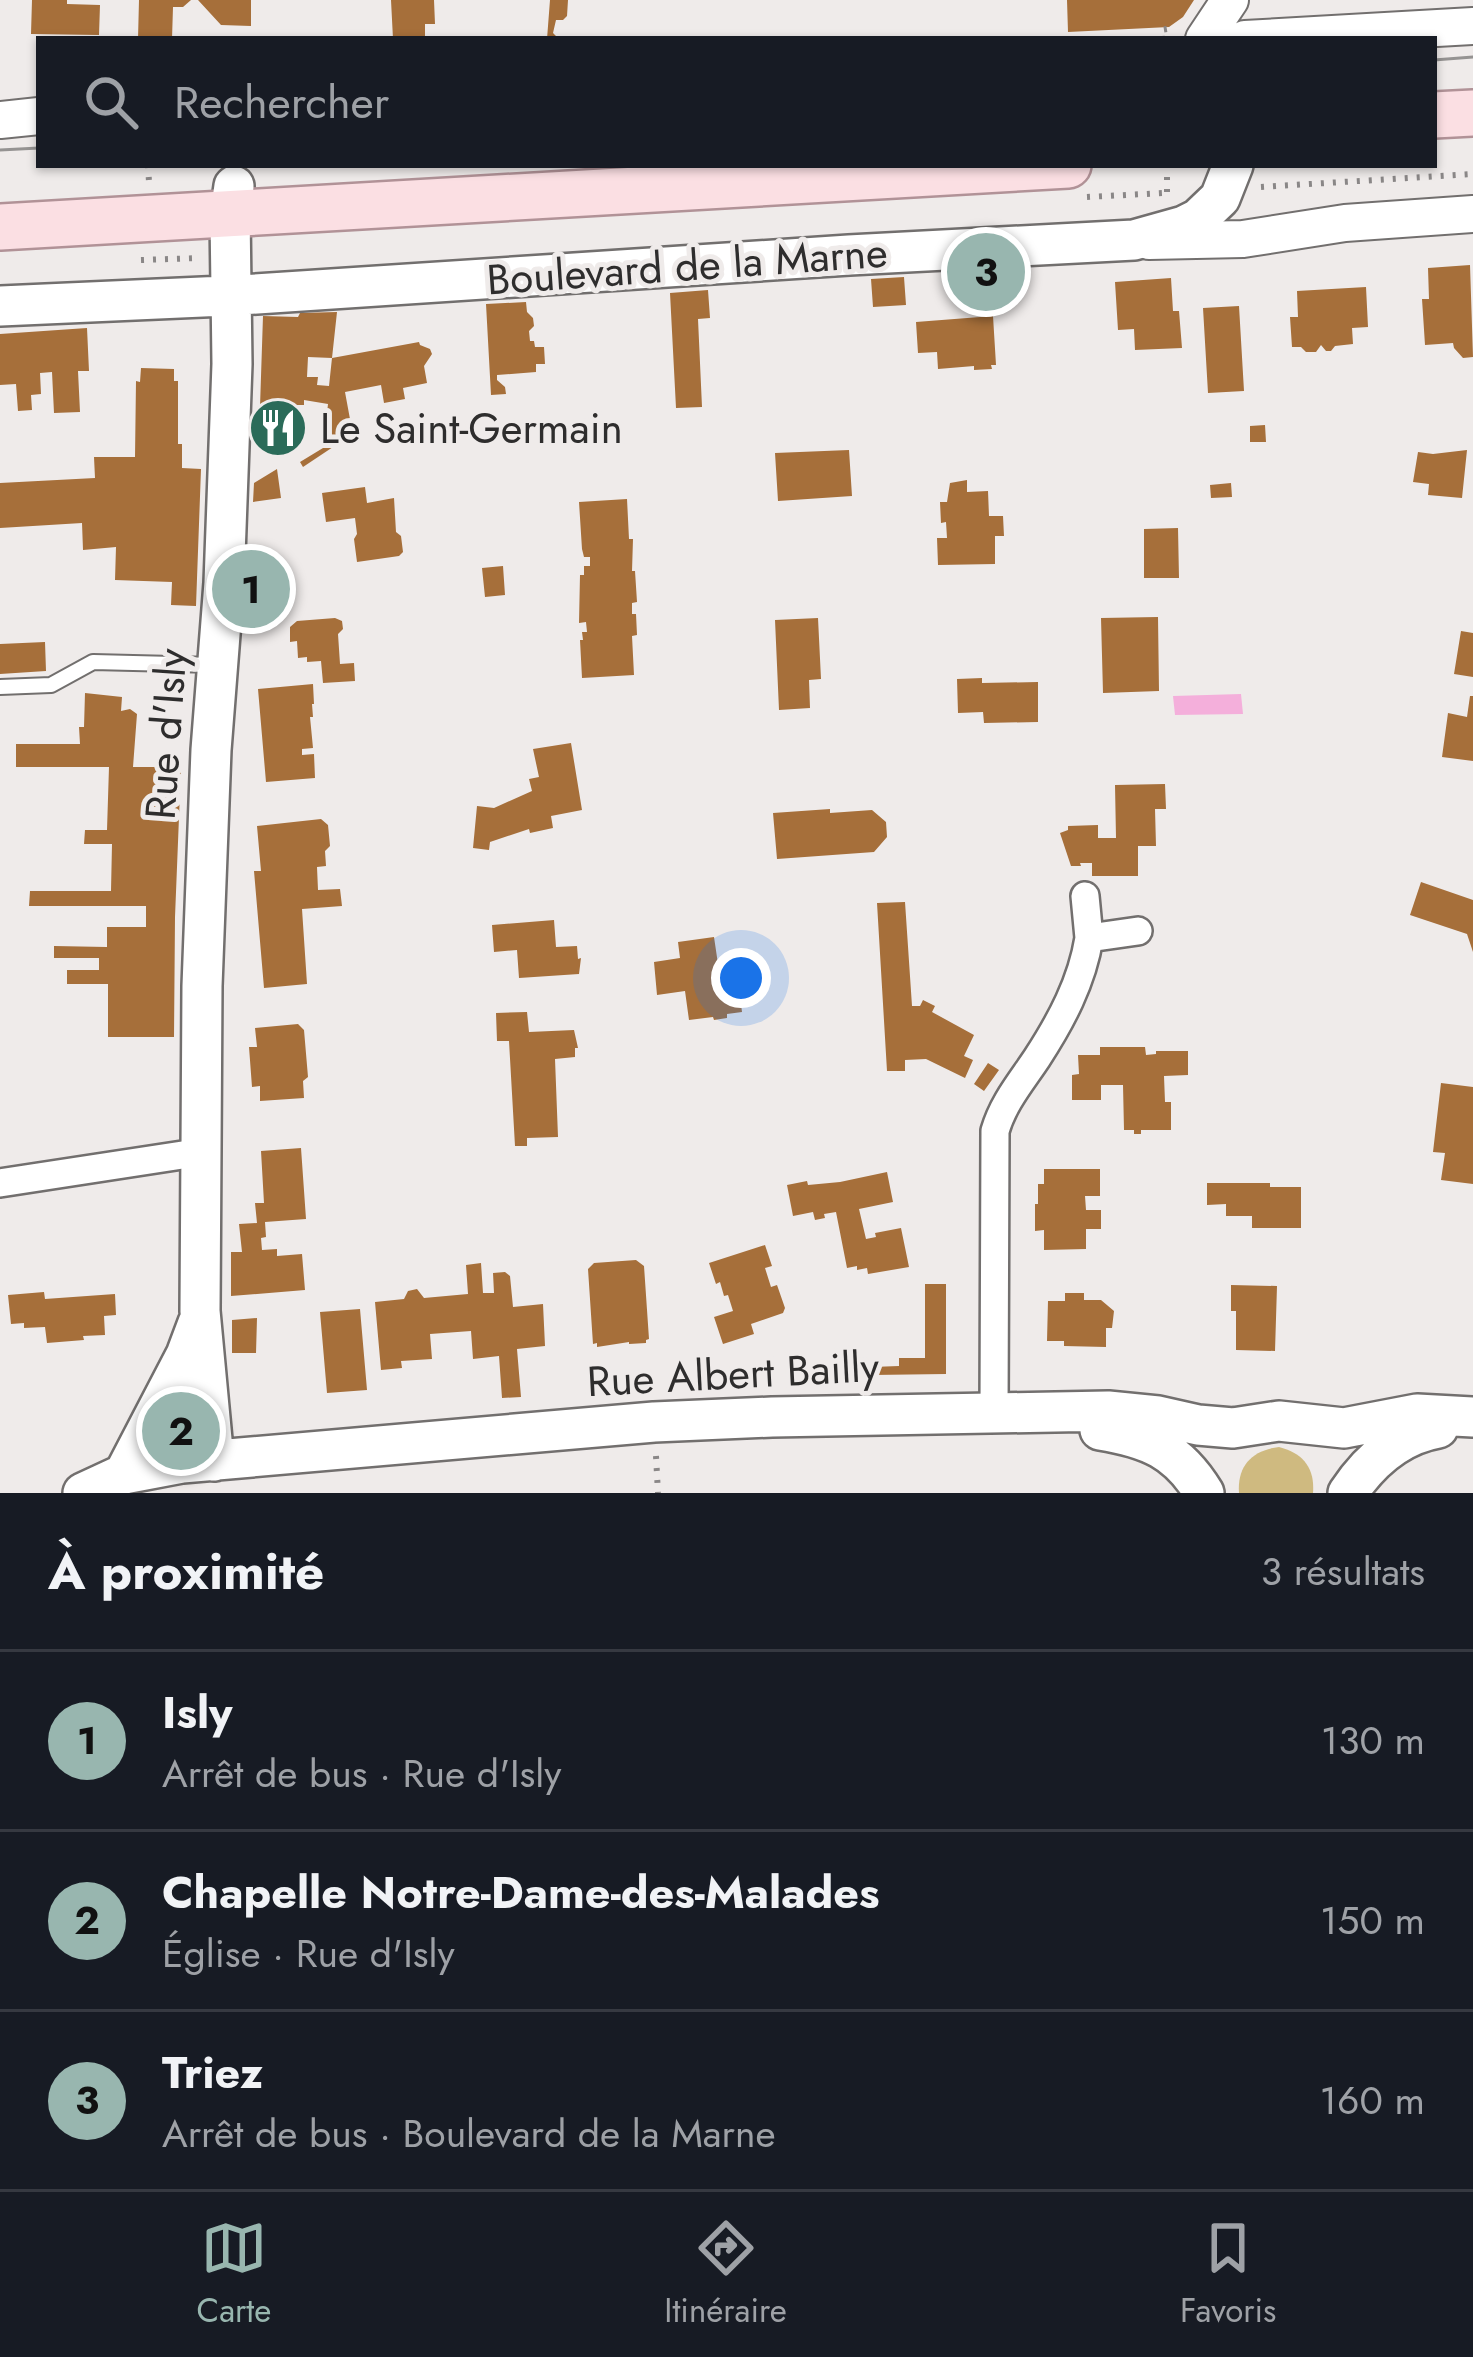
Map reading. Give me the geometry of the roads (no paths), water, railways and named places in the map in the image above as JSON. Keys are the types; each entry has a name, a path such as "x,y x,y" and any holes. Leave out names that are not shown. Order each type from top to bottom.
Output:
{"main road":[{"path":"1437,115 1473,112"},
{"path":"1437,143 1473,141"},
{"name":"Boulevard de la Marne","path":"0,227 163,217 550,168"},
{"name":"Boulevard de la Marne","path":"0,198 234,205 1005,168"},
{"path":"1134,240 1198,219 1220,197 1232,168"},
{"name":"Boulevard de la Marne","path":"234,205 258,268 297,278 402,284"},
{"name":"Rue d'Isly","path":"214,1461 200,1311 204,888 219,665 234,205"},
{"name":"Boulevard de la Marne","path":"0,306 1134,240"},
{"name":"Rue d'Isly","path":"140,1478 195,1336 200,1311"},
{"path":"994,1415 1108,1411 1218,1427 1279,1421 1344,1427 1417,1414 1473,1420"},
{"path":"994,1415 1086,1427 1144,1441 1181,1461 1208,1493"},
{"name":"Rue Albert Bailly","path":"83,1493 214,1461 654,1422 994,1415"},
{"path":"1346,1493 1394,1444 1430,1429 1473,1420"},
{"path":"1208,1493 1226,1446 1259,1424"},
{"path":"1299,1425 1334,1453 1346,1493"}],"street":[{"path":"1206,36 1234,0"},
{"path":"1230,36 1234,0"},
{"path":"1298,36 1473,26"},
{"path":"0,120 36,116"},
{"name":"Boulevard de la Marne","path":"1134,240 1244,239 1345,223 1473,214"},
{"path":"994,1415 995,1131 1000,1113 1067,1006 1086,958 1084,896"},
{"path":"1088,938 1138,931"},
{"path":"0,1183 202,1152"}],"lane":[{"path":"0,688 51,685 93,662 219,665"}],"tram line":[{"path":"1437,60 1473,57"},
{"path":"0,150 36,148"}],"place":[{"name":"Triez","path":"986,272"},
{"name":"Le Saint-Germain","path":"278,428"},
{"name":"Isly","path":"251,589"},
{"name":"Chapelle Notre-Dame-des-Malades","path":"181,1431"}]}
